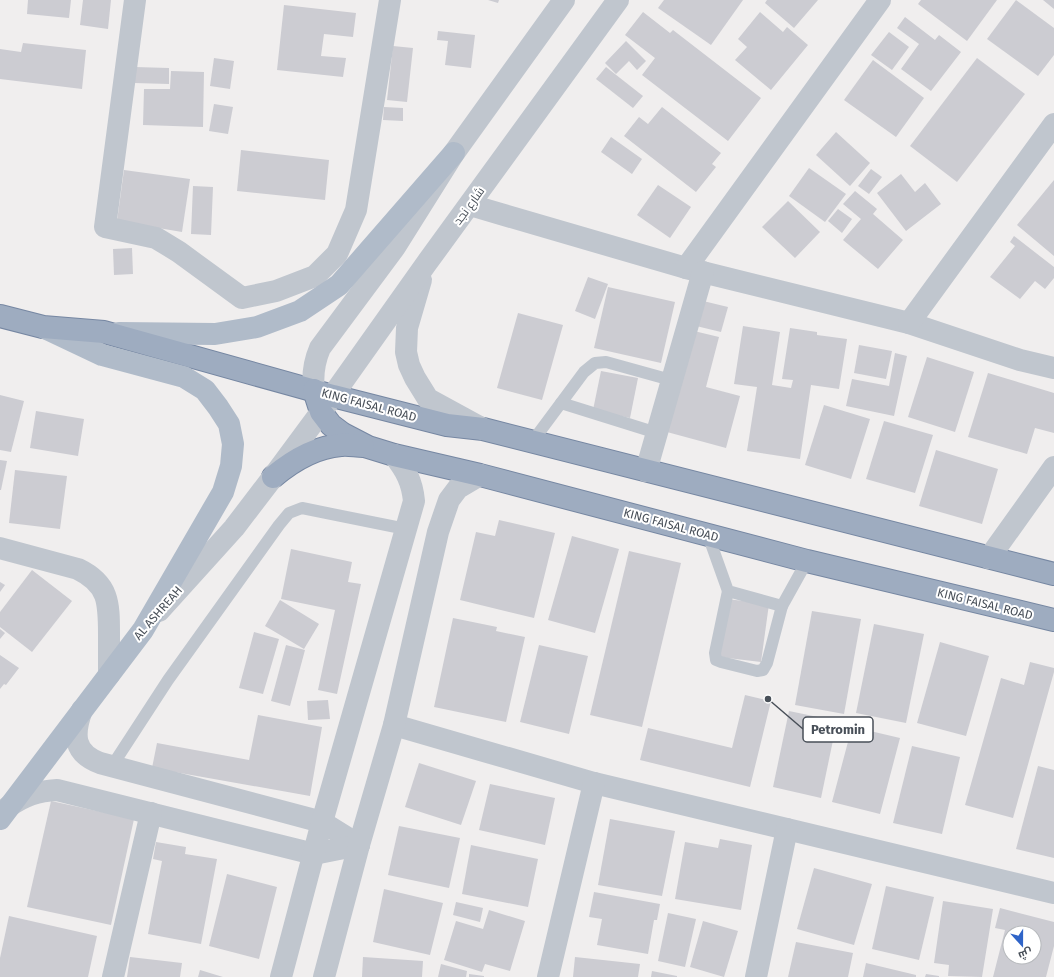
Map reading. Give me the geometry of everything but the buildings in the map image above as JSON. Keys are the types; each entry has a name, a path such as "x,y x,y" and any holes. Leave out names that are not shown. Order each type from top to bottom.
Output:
{"highway":[{"name":"KING FAISAL ROAD","path":"0,316 43,327 104,332 322,399 447,425 483,429 1054,574"},
{"name":"KING FAISAL ROAD","path":"322,399 331,425 343,434 368,447 394,455 480,475 807,561 1054,620"},
{"path":"273,476 289,464 309,453 328,446 343,444 368,447"}],"main road":[{"path":"104,332 215,334 257,327 300,311 339,285 454,153"},
{"path":"43,327 102,355 184,377 205,390 229,424 233,444 232,466 223,492 143,630"},
{"name":"AL ASHREAH","path":"4,813 143,630"}],"street":[{"path":"135,0 105,227 156,238 179,252 242,298 276,291 315,276 337,254 356,210 390,0"},
{"path":"322,399 312,375 320,348 395,247 454,153 564,0"},
{"name":"شارع نجد","path":"322,399 426,264 618,0"},
{"path":"646,470 672,380 694,270 880,0"},
{"path":"909,323 1054,124"},
{"path":"470,204 694,270 909,323 1020,360 1054,368"},
{"path":"426,264 407,328 406,352 409,365 417,383 428,399 483,429"},
{"name":"AL ASHREAH","path":"143,630 234,528 273,476 322,399"},
{"path":"282,977 322,822 414,501 412,486 407,474 394,455"},
{"path":"989,558 1054,467"},
{"path":"324,977 394,725 438,532 449,500 458,488 480,475"},
{"path":"406,529 438,532"},
{"path":"0,548 78,569 90,574 99,584 105,594 109,609 109,675"},
{"path":"82,710 77,723 76,734 78,744 82,752 89,759 322,822 360,845"},
{"path":"394,725 594,784 1054,893"},
{"path":"548,977 594,784"},
{"path":"4,813 21,799 32,793 57,790 314,854 360,845"},
{"path":"113,977 151,813"},
{"path":"756,977 787,829"}],"lane":[{"path":"532,442 584,372 595,363 606,362 672,380"},
{"path":"561,403 657,433"},
{"path":"112,766 168,680 289,513 302,508 406,529"},
{"path":"708,535 728,592 715,653 716,660 721,662 758,671 763,670 767,663 782,606 807,561"},
{"path":"728,592 782,606"}],"place":[{"name":"Petromin","path":"768,699"}]}
